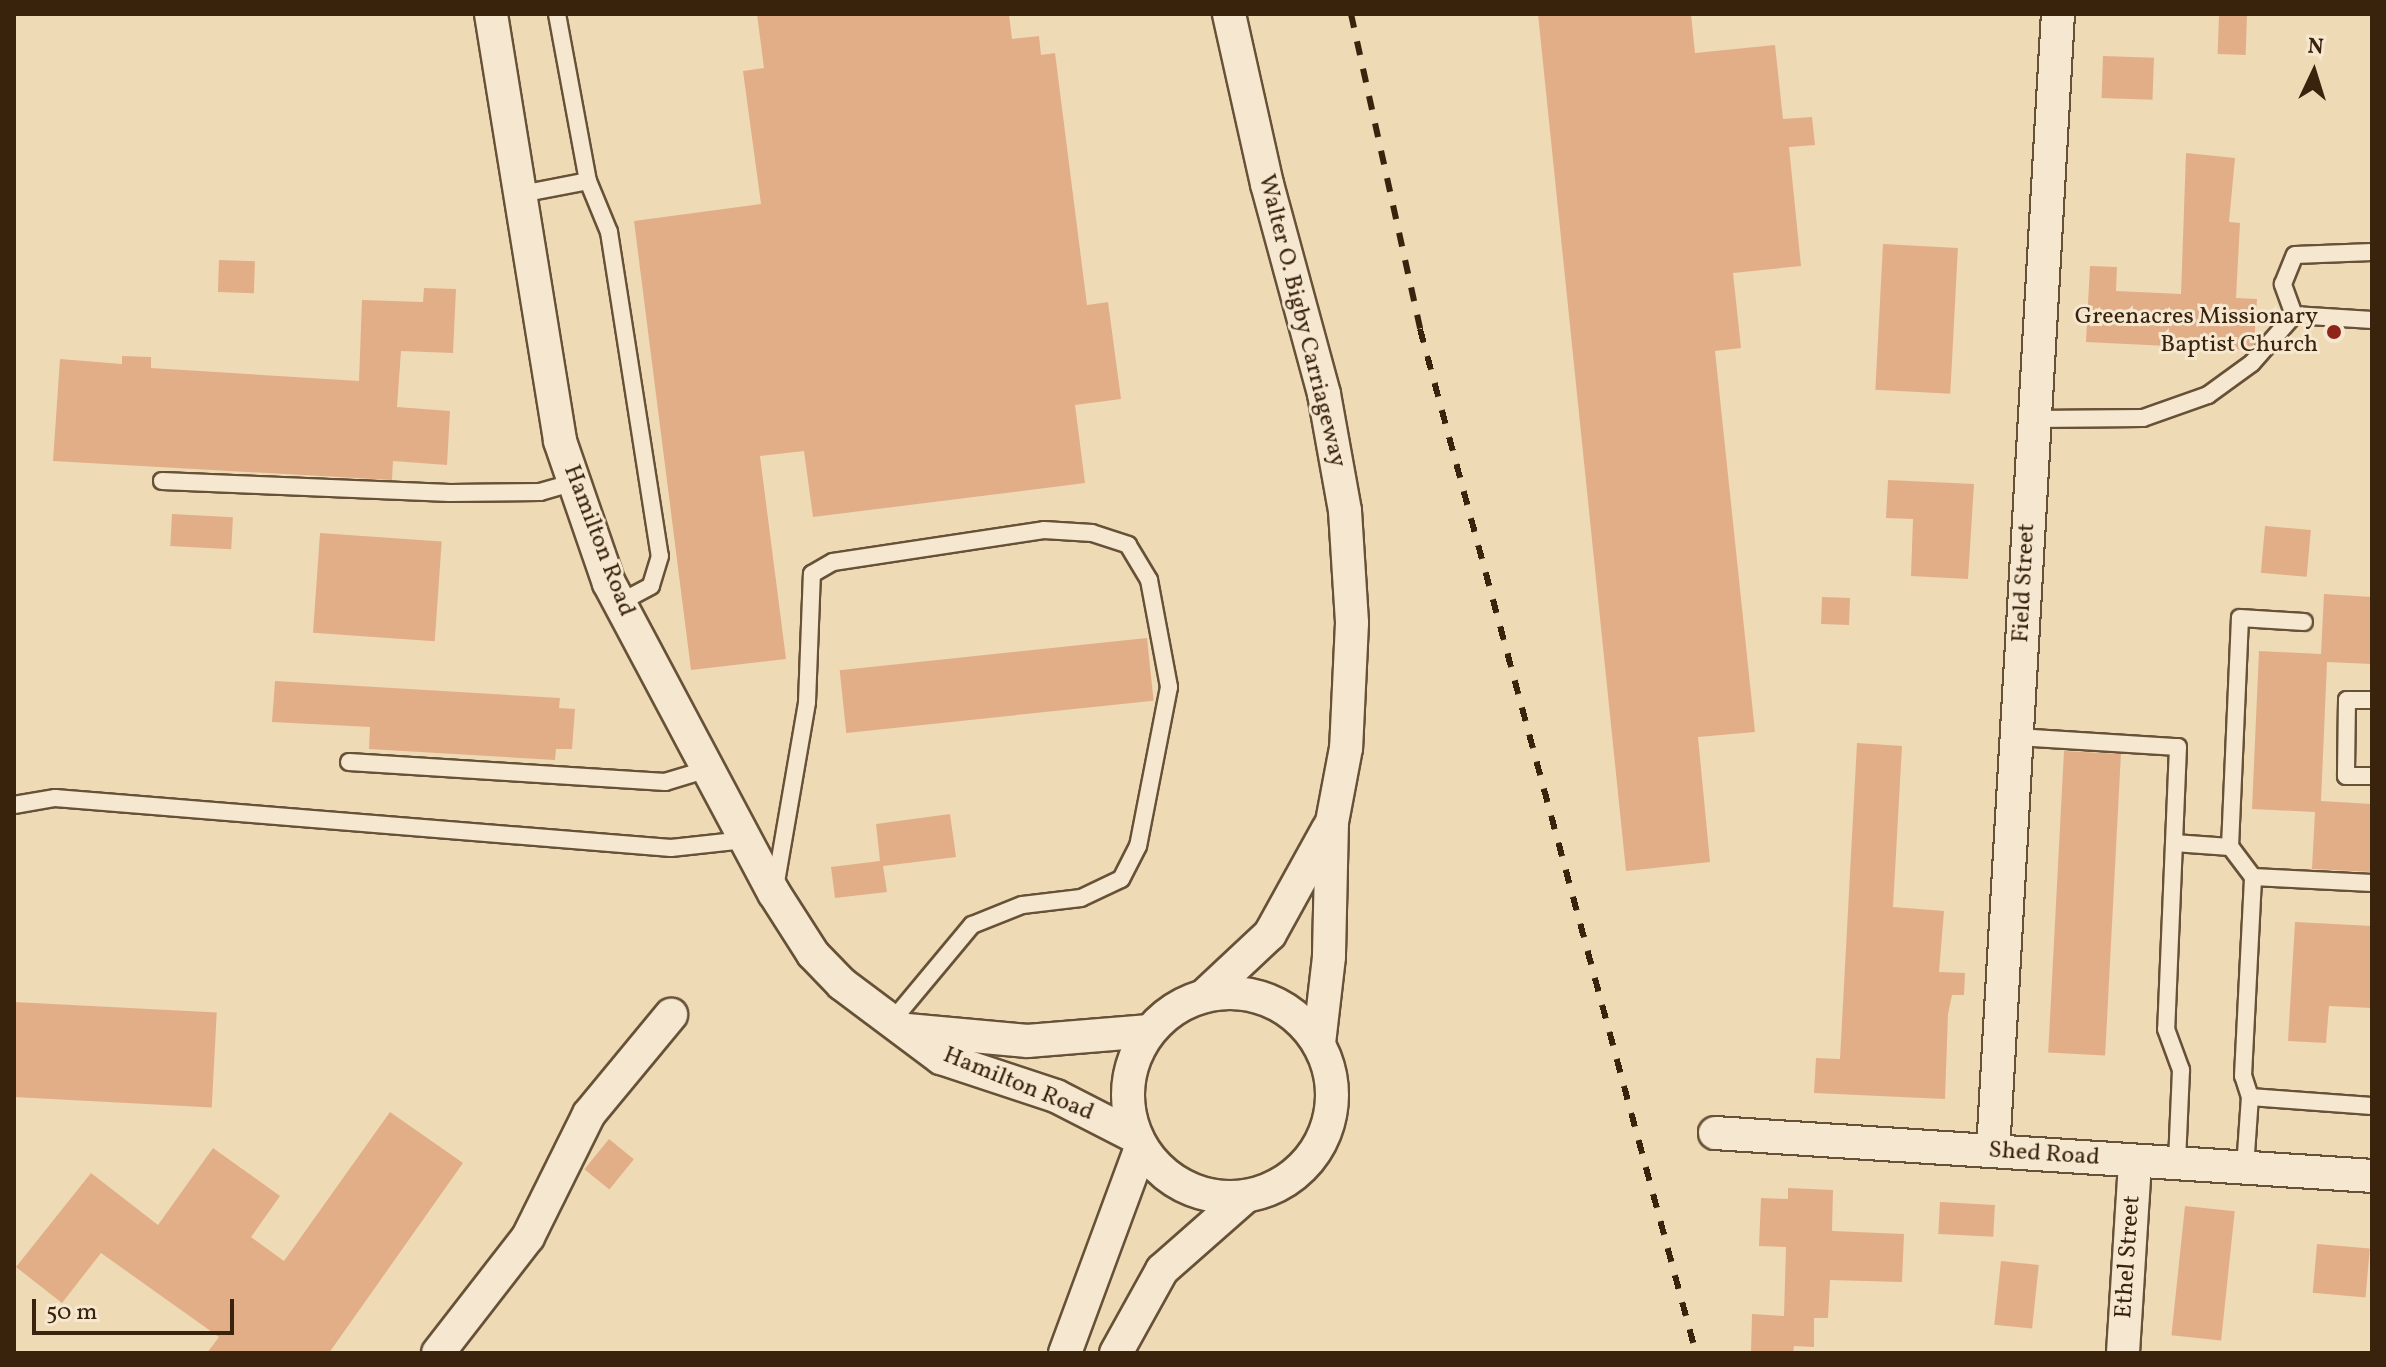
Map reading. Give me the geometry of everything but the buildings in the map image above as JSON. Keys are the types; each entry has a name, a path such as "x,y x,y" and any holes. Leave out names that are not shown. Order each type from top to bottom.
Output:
{"street":[{"name":"Hamilton Road","path":"491,14 548,380 574,482 619,603 705,770 774,893 813,954 941,1058 1056,1096 1137,1141"},
{"name":"Walter O. Bigby Carriageway","path":"1229,14 1267,184 1324,394 1345,511 1352,623 1346,748 1332,822 1331,919 1319,1044"},
{"name":"Field Street","path":"1993,1151 2058,14"},
{"name":"Walter O. Bigby Carriageway","path":"1205,995 1270,934 1332,822"},
{"path":"1116,1353 1162,1270 1246,1196 1286,1179 1304,1166 1323,1139 1332,1108 1331,1074 1319,1044 1298,1018 1270,1001 1238,992 1205,995 1174,1009 1149,1031 1134,1058 1127,1089 1137,1141 1161,1170 1186,1187 1215,1196 1246,1196"},
{"path":"438,1353 528,1237 589,1114 671,1015"},
{"name":"Hamilton Road","path":"900,1026 1028,1041 1149,1031"},
{"name":"Shed Road","path":"1715,1133 2372,1176"},
{"path":"1065,1353 1137,1141"},
{"name":"Ethel Street","path":"2123,1353 2135,1161"}],"lane":[{"path":"557,14 588,181 609,232 660,556 651,586 619,603"},
{"path":"521,194 588,181"},
{"path":"2294,315 2284,299 2287,265 2305,252 2372,252"},
{"path":"2035,419 2143,418 2208,395 2252,363 2294,315"},
{"path":"2294,315 2372,320"},
{"path":"162,481 436,493 540,492 574,482"},
{"path":"774,893 807,702 812,574 833,562 1044,530 1092,533 1128,545 1149,580 1169,687 1138,846 1121,879 1081,898 1022,905 972,925 900,1026"},
{"path":"2245,1168 2250,1097 2243,1076 2253,877 2230,847 2240,618 2304,622"},
{"path":"2372,700 2347,700 2346,776 2372,776"},
{"path":"2017,737 2178,747 2166,1029 2181,1070 2177,1163"},
{"path":"349,762 665,782 705,770"},
{"path":"14,805 55,798 671,848 745,840"},
{"path":"2174,843 2230,847"},
{"path":"2253,877 2372,883"},
{"path":"2250,1097 2372,1106"}],"railway":[{"path":"1351,14 1420,329 1696,1353"}],"place":[{"name":"Greenacres Missionary Baptist Church","path":"2334,332"}]}
